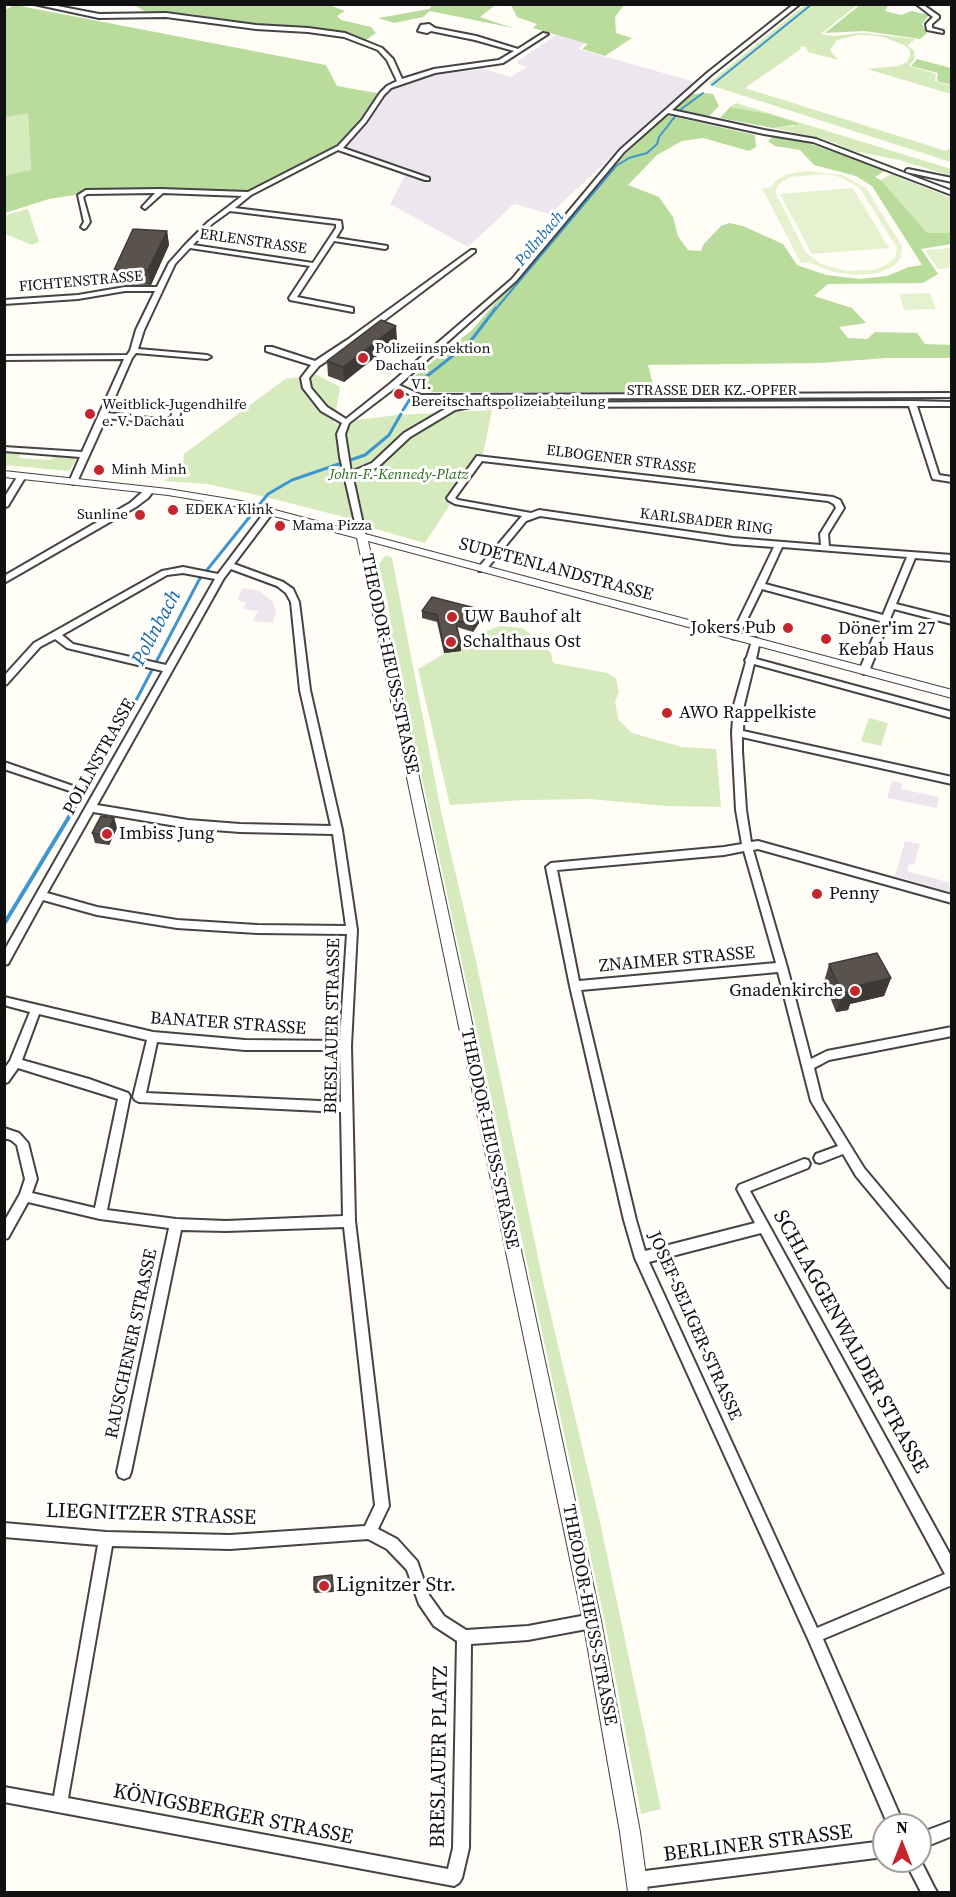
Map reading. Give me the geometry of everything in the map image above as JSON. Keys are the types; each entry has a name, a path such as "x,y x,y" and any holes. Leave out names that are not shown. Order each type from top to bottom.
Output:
{"street":[{"path":"36,4 99,16 166,15 345,36 380,49 390,59 400,82"},
{"path":"473,251 350,342 316,364 305,378 307,388 324,409 346,422 394,385 514,280 622,151 798,4"},
{"path":"918,4 937,17 929,24 929,29 940,32"},
{"path":"419,27 423,31 431,29 476,38 520,51"},
{"path":"73,482 172,263 210,223 249,194 338,148 364,122 389,87 434,71 501,62 545,34"},
{"path":"670,112 814,140 951,193"},
{"path":"338,148 427,179"},
{"path":"885,167 951,180"},
{"path":"84,227 87,222 81,194 101,191 161,191 249,194"},
{"path":"145,207 161,191"},
{"path":"230,209 339,222 339,228 293,298 350,310"},
{"path":"332,239 385,247"},
{"name":"ERLENSTRASSE","path":"187,246 315,265"},
{"name":"FICHTENSTRASSE","path":"4,302 78,297 125,289 160,289"},
{"path":"269,349 316,364"},
{"path":"4,358 132,354 207,357"},
{"path":"394,385 420,397 951,395"},
{"path":"912,403 936,477 951,480"},
{"name":"STRASSE DER KZ.-OPFER","path":"350,476 375,465 407,435 453,408 471,405 951,404"},
{"path":"103,415 167,422 175,418 178,407"},
{"name":"THEODOR-HEUSS-STRASSE","path":"346,422 341,434 345,461 592,1622 637,1886"},
{"path":"4,448 86,455"},
{"name":"ELBOGENER STRASSE","path":"529,515 455,502 451,498 480,458 830,499 837,502 840,508 824,534 825,548"},
{"name":"SUDETENLANDSTRASSE","path":"4,474 150,490 250,506 362,538 951,694"},
{"path":"4,506 22,476"},
{"path":"4,580 133,505 150,490"},
{"name":"POLLNSTRASSE","path":"4,961 9,944 42,896 164,668 228,565 267,510"},
{"name":"KARLSBADER RING","path":"529,515 558,514 733,542 951,558"},
{"path":"482,569 505,539 529,515"},
{"path":"735,636 779,545"},
{"path":"864,670 912,555"},
{"name":"BRESLAUER STRASSE","path":"228,565 280,584 290,591 295,602 305,690 336,830 352,930 345,1046 348,1221 382,1506 369,1532"},
{"path":"4,682 37,645 165,573 175,570 199,572 220,578"},
{"path":"759,585 885,619"},
{"path":"891,605 951,621"},
{"path":"56,634 70,646 164,668"},
{"path":"756,641 749,660 739,705 737,775 747,846 817,1101 860,1172 951,1282"},
{"path":"749,660 951,715"},
{"path":"737,733 951,781"},
{"path":"4,765 70,789"},
{"path":"91,808 188,824 240,828 336,830"},
{"path":"747,846 772,848 951,899"},
{"name":"JOSEF-SELIGER-STRASSE","path":"747,846 724,851 551,867 575,986 641,1258 814,1636 891,1813"},
{"path":"42,896 97,911 177,924 257,929 352,930"},
{"name":"ZNAIMER STRASSE","path":"575,986 782,967"},
{"name":"BANATER STRASSE","path":"4,1001 153,1037 245,1046 345,1046"},
{"path":"4,1079 15,1063 36,1009"},
{"path":"807,1066 827,1056 951,1031"},
{"path":"139,1097 153,1037"},
{"path":"15,1063 124,1096 347,1107"},
{"path":"100,1214 124,1096"},
{"path":"4,1133 15,1136 22,1143 31,1179 25,1196 4,1234"},
{"path":"820,1158 845,1148"},
{"name":"SCHLAGGENWALDER STRASSE","path":"804,1164 743,1189 951,1573"},
{"path":"25,1196 100,1214 176,1224 226,1226 348,1221"},
{"name":"RAUSCHENER STRASSE","path":"124,1472 176,1224"},
{"path":"641,1258 762,1227"},
{"name":"LIEGNITZER STRASSE","path":"4,1530 106,1539 230,1542 369,1532"},
{"path":"369,1532 392,1544 412,1566 424,1599 439,1621 464,1637 528,1633 592,1622"},
{"path":"60,1803 106,1539"},
{"path":"814,1636 951,1578"},
{"name":"BRESLAUER PLATZ","path":"454,1878 461,1848 464,1637"},
{"name":"KÖNIGSBERGER STRASSE","path":"4,1794 454,1878"},
{"path":"932,1836 951,1828"},
{"name":"BERLINER STRASSE","path":"637,1886 872,1851"},
{"path":"919,1873 929,1893"}],"shaded area":[{"path":"556,35 585,43 578,49 692,81 693,84 665,107 550,214 514,204 468,247 390,204 409,168 340,147 382,94 433,75 482,68 510,77 527,67 518,64 518,61"},
{"path":"243,588 259,591 272,601 276,610 273,623 253,621 258,611 243,609 246,603 238,598"},
{"path":"892,781 902,783 901,789 939,797 937,808 887,798"},
{"path":"905,841 920,844 914,865 909,864 907,871 951,883 950,892 895,876"}],"green space":[{"path":"806,4 857,5 821,34 833,36 863,33 915,39 907,46 914,50 915,58 909,66 936,74 935,81 951,86 951,94 867,69 899,66 907,62 910,56 910,50 904,45 870,35 857,35 837,40 830,50 838,60 808,52 806,47 800,46 801,49 745,88 946,151 951,147 951,162 709,83"},
{"path":"15,5 326,65 337,86 382,94 364,121 340,147 249,194 101,191 49,199 5,213 5,176 31,170 28,113 5,117 4,10"},
{"path":"134,5 329,5 345,11 337,16 341,20 371,27 376,33 366,40 310,28 247,25 192,14 144,11"},
{"path":"433,5 495,5 480,17 513,28 430,11 423,17 394,23 378,18 429,9"},
{"path":"511,5 624,5 615,17 616,33 632,38 605,56 582,49 588,44 533,28 537,24 517,17"},
{"path":"860,5 888,5 885,11 901,15 912,11 929,15 922,24 927,33 920,39 864,31 825,33"},
{"path":"917,59 951,68 951,85 937,81 938,73 911,66"},
{"path":"693,94 713,94 719,106 709,116 674,109"},
{"path":"736,103 951,169 951,176 899,160 848,150 836,143 819,138 773,128 795,126 769,114 730,107"},
{"path":"730,107 769,114 800,124 773,128 720,118"},
{"path":"28,112 31,171 5,176 5,117"},
{"path":"666,115 755,135 756,147 749,151 703,138 682,141 657,155 628,185 659,197 673,217 678,236 688,250 701,251 703,245 721,226 729,223 743,226 783,244 797,265 826,275 860,279 887,276 909,267 922,265 872,186 856,176 814,165 800,150 775,146 768,141 775,135 802,141 886,170 875,177 881,180 927,233 951,233 951,244 921,249 938,274 923,283 828,284 814,296 852,308 866,323 839,327 848,338 867,339 875,332 917,333 925,344 951,345 951,358 886,358 820,363 648,365 655,392 420,392 411,379 472,330 619,160"},
{"path":"806,171 842,175 866,188 902,246 901,257 894,266 878,273 857,275 834,272 810,263 801,263 762,188 770,188 777,180 788,174","holes":["824,174 840,177 859,187 897,248 895,257 888,264 873,270 846,271 821,264 806,253 775,192 779,184 790,177"]},
{"path":"891,174 951,198 951,233 927,234 881,180"},
{"path":"853,188 889,248 812,254 780,194"},
{"path":"28,209 39,242 32,245 5,234 5,215"},
{"path":"951,248 951,268 938,269 925,250"},
{"path":"930,293 936,309 904,310 899,294"},
{"name":"John-F.-Kennedy-Platz","path":"317,375 340,387 334,423 397,415 492,410 483,454 425,543 340,516 282,501 208,484 164,481 183,466 184,454 285,379"},
{"path":"4,451 21,452 19,458 51,460 55,455 71,456 76,460 69,471 5,465"},
{"path":"386,555 392,558 441,811 476,961 544,1286 600,1522 661,1809 641,1814 604,1618 394,649 379,564"},
{"path":"499,626 523,628 551,653 553,663 607,673 616,678 619,692 615,701 618,719 632,733 682,747 716,749 721,807 666,806 590,799 450,805 418,669 477,635"},
{"path":"869,718 888,723 881,746 861,741"}],"building":[{"path":"133,229 167,231 148,270 114,270"},
{"path":"381,320 396,326 343,367 327,361"},
{"path":"432,597 483,610 473,625 455,620 461,644 444,647 437,615 422,611"},
{"path":"101,816 114,818 106,835 92,833"},
{"path":"877,953 891,978 851,987 854,991 842,994 829,964"},
{"name":"Lignitzer Str.","path":"332,1575 333,1589 314,1590 314,1577"}],"waterway":[{"name":"Pollnbach","path":"712,85 812,4"},
{"name":"Pollnbach","path":"495,310 616,166 629,158 647,153 657,144 659,137 680,110 703,93"},
{"name":"Pollnbach","path":"403,410 422,380 469,343 496,308"},
{"name":"Pollnbach","path":"131,710 199,580 268,494 292,480 365,455 389,435 401,414"},
{"name":"Pollnbach","path":"4,924 112,746 132,708"}],"place":[{"name":"Polizeiinspektion Dachau","path":"363,358"},
{"name":"VI. Bereitschaftspolizeiabteilung","path":"399,394"},
{"name":"Weitblick-Jugendhilfe e. V. Dachau","path":"90,414"},
{"name":"Minh Minh","path":"99,470"},
{"name":"EDEKA Klink","path":"173,510"},
{"name":"Sunline","path":"140,515"},
{"name":"Mama Pizza","path":"280,526"},
{"name":"UW Bauhof alt","path":"452,617"},
{"name":"Jokers Pub","path":"788,628"},
{"name":"Döner'im 27 Kebab Haus","path":"826,639"},
{"name":"Schalthaus Ost","path":"451,642"},
{"name":"AWO Rappelkiste","path":"667,713"},
{"name":"Imbiss Jung","path":"107,834"},
{"name":"Penny","path":"817,894"},
{"name":"Gnadenkirche","path":"855,991"},
{"name":"Lignitzer Str.","path":"324,1586"}]}
